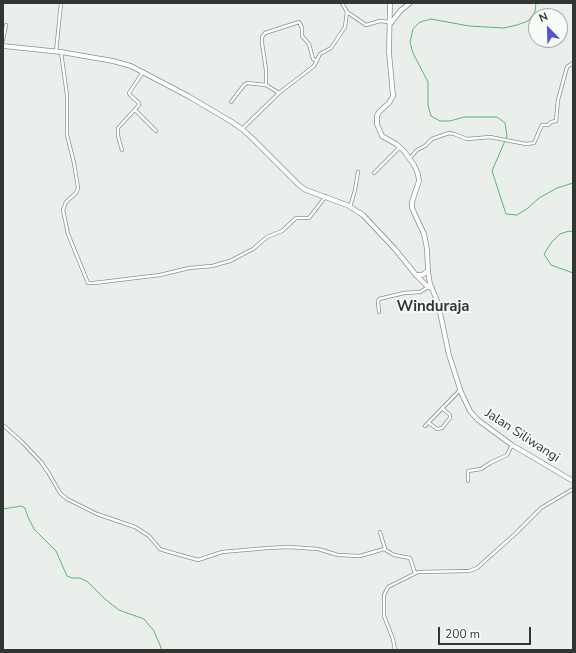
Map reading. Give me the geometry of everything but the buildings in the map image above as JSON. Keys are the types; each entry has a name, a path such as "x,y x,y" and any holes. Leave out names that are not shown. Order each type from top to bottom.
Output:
{"main road":[{"name":"Jalan Siliwangi","path":"390,3 390,57 393,96 389,103 379,112 377,124 382,136 400,147 417,168 419,181 411,205 424,234 427,249 430,287 438,303 449,355 460,389 474,416 512,444 573,481"},
{"path":"390,23 400,10 410,3"},
{"path":"3,46 61,52 113,61 131,66 188,96 242,129 300,186 306,190 350,206 363,215 394,248 416,275 430,287"},
{"path":"416,275 422,275 428,271"}],"street":[{"path":"56,52 61,3"},
{"path":"342,3 347,12 366,25 380,21 390,23"},
{"path":"242,129 279,93 314,66 320,54 331,48 345,27 347,12"},
{"path":"266,85 266,70 262,43 262,37 265,33 299,22 302,28 302,36 309,44 313,59 317,62"},
{"path":"3,40 6,25"},
{"path":"61,52 67,95 67,135 78,188 76,193 66,202 63,210 70,239 88,283 160,275 188,268 212,266 230,261 250,250 269,236 282,231 296,218 308,218 326,196"},
{"path":"410,158 432,139 446,134 454,134 467,139 487,136 526,144 534,143 542,125 548,125 550,122 556,121 558,100 567,67 573,63"},
{"path":"122,150 118,136 119,127 135,110 139,103 129,93 143,72"},
{"path":"231,102 246,84 266,85 279,93"},
{"path":"135,110 156,131"},
{"path":"374,173 400,147"},
{"path":"350,206 355,190 358,172"},
{"path":"379,312 379,299 404,293 420,292 430,287"},
{"path":"425,426 460,389"},
{"path":"428,423 437,429 442,428 450,417 442,408"},
{"path":"3,425 41,462 60,493 67,500 97,514 135,527 149,536 160,548 166,551 198,560 218,553 250,549 289,547 318,549 338,555 360,556 385,549"},
{"path":"468,481 468,470 481,469 489,463 506,456 512,444"},
{"path":"396,650 384,616 384,594 388,587 415,573 469,571 477,568 520,530 541,508 573,489"},
{"path":"380,532 385,549 394,555 410,558 415,573"}],"waterway":[{"path":"536,3 535,12 528,21 504,28 469,26 431,19 420,22 413,29 410,42 413,53 428,82 428,105 431,116 440,121 450,121 464,117 497,117 505,123 507,136 492,171 506,214 517,215 539,198 557,188 573,183"},
{"path":"573,232 569,231 560,234 551,243 544,254 551,265 573,273"},
{"path":"3,509 21,506 25,508 34,529 56,551 67,576 72,578 80,578 88,582 106,600 119,610 144,619 154,631 162,650"}],"district":[{"name":"Winduraja","path":"433,307"}]}
